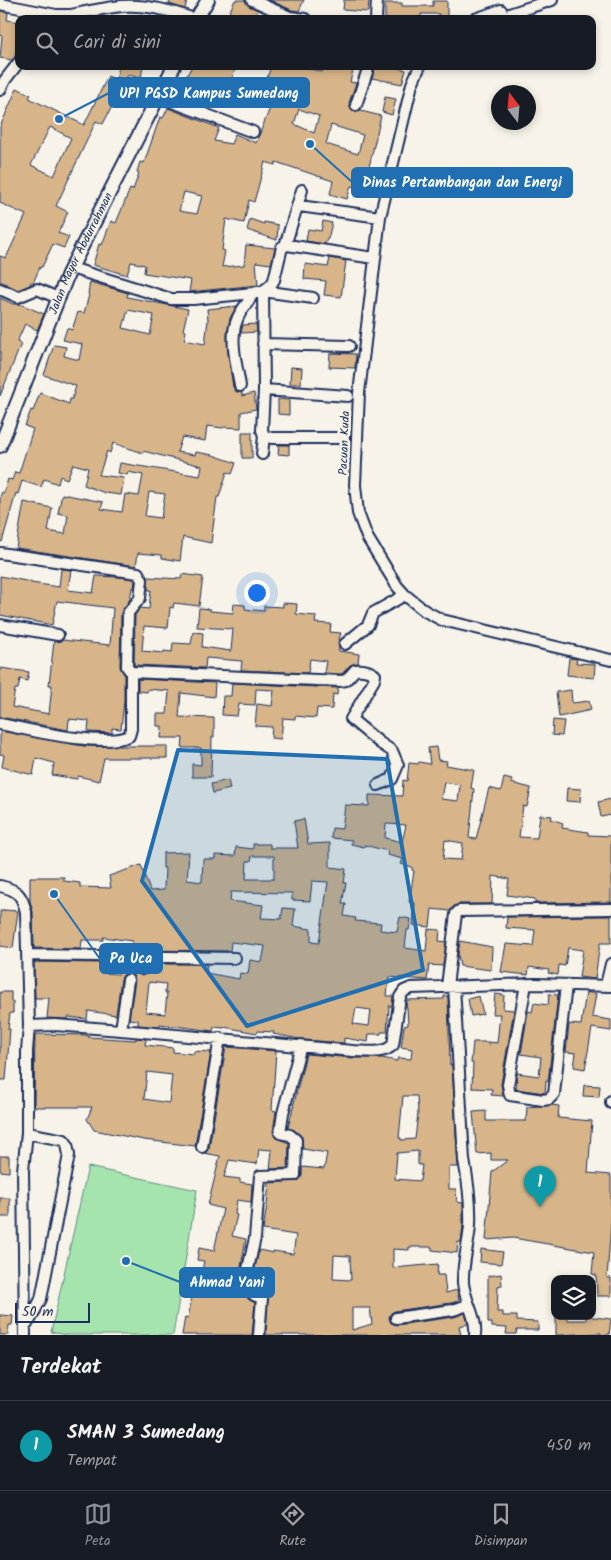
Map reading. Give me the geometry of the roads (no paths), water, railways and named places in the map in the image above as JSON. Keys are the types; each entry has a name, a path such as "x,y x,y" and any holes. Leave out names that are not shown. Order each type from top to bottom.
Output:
{"main road":[{"path":"198,15 208,0"},
{"name":"Jalan Mayor Abdurrahman","path":"0,446 71,268 172,70"}],"street":[{"path":"252,0 286,15"},
{"path":"376,15 377,0"},
{"path":"487,15 530,0"},
{"path":"506,15 552,0"},
{"path":"78,15 138,3 182,15"},
{"path":"0,4 56,15"},
{"path":"2,83 15,67"},
{"path":"356,105 368,70"},
{"name":"Pacuan Kuda","path":"419,70 410,93 380,217 374,258 359,393 355,485 358,513 367,537 397,586 426,612 442,620 611,660"},
{"path":"159,97 253,132"},
{"path":"240,386 234,346 235,322 242,308 258,292 271,285 274,280 279,256 299,206 302,190"},
{"path":"299,206 380,217"},
{"path":"284,246 374,258"},
{"path":"71,268 171,299 193,299 258,292 313,298"},
{"path":"0,289 18,297 37,288 58,298"},
{"path":"258,292 263,344 264,390 262,430 264,436 262,454"},
{"path":"263,344 349,346"},
{"path":"264,390 348,396"},
{"path":"264,436 272,438 344,438"},
{"path":"0,553 138,573 142,580 140,598 128,613 127,667 131,672 131,729 129,736 111,740 68,737 0,724"},
{"path":"345,644 368,625 373,613 405,595"},
{"path":"0,625 58,635"},
{"path":"131,672 340,681 346,680 355,670 370,671 375,675 374,680 351,719 395,754 398,765 392,779 378,785"},
{"path":"0,886 10,888 22,898 26,912 29,1026 27,1051 27,1133 23,1170 25,1330"},
{"path":"475,1335 463,1282 470,1224 451,986 456,914 459,911 611,909"},
{"path":"28,955 235,958"},
{"path":"142,969 143,956"},
{"path":"29,1026 54,1025 122,1030 382,1052 393,1045 400,997 404,991 411,988 526,984 608,986 611,964"},
{"path":"122,1030 128,980"},
{"path":"526,984 508,1092 510,1095 543,1100 549,1099 554,1094 566,985"},
{"path":"202,1147 220,1038"},
{"path":"259,1335 262,1298 254,1295 245,1282 255,1238 260,1176 295,1175 296,1140 290,1135 280,1132 283,1113 301,1045"},
{"path":"25,1330 41,1300 69,1156 67,1144 64,1140 27,1133"},
{"path":"396,1318 453,1310 468,1305"}],"place":[{"name":"UPI PGSD Kampus Sumedang","path":"59,119"},
{"name":"Dinas Pertambangan dan Energi","path":"310,144"},
{"name":"Pa Uca","path":"54,894"},
{"name":"SMAN 3 Sumedang","path":"540,1207"},
{"name":"Ahmad Yani","path":"126,1261"}]}
